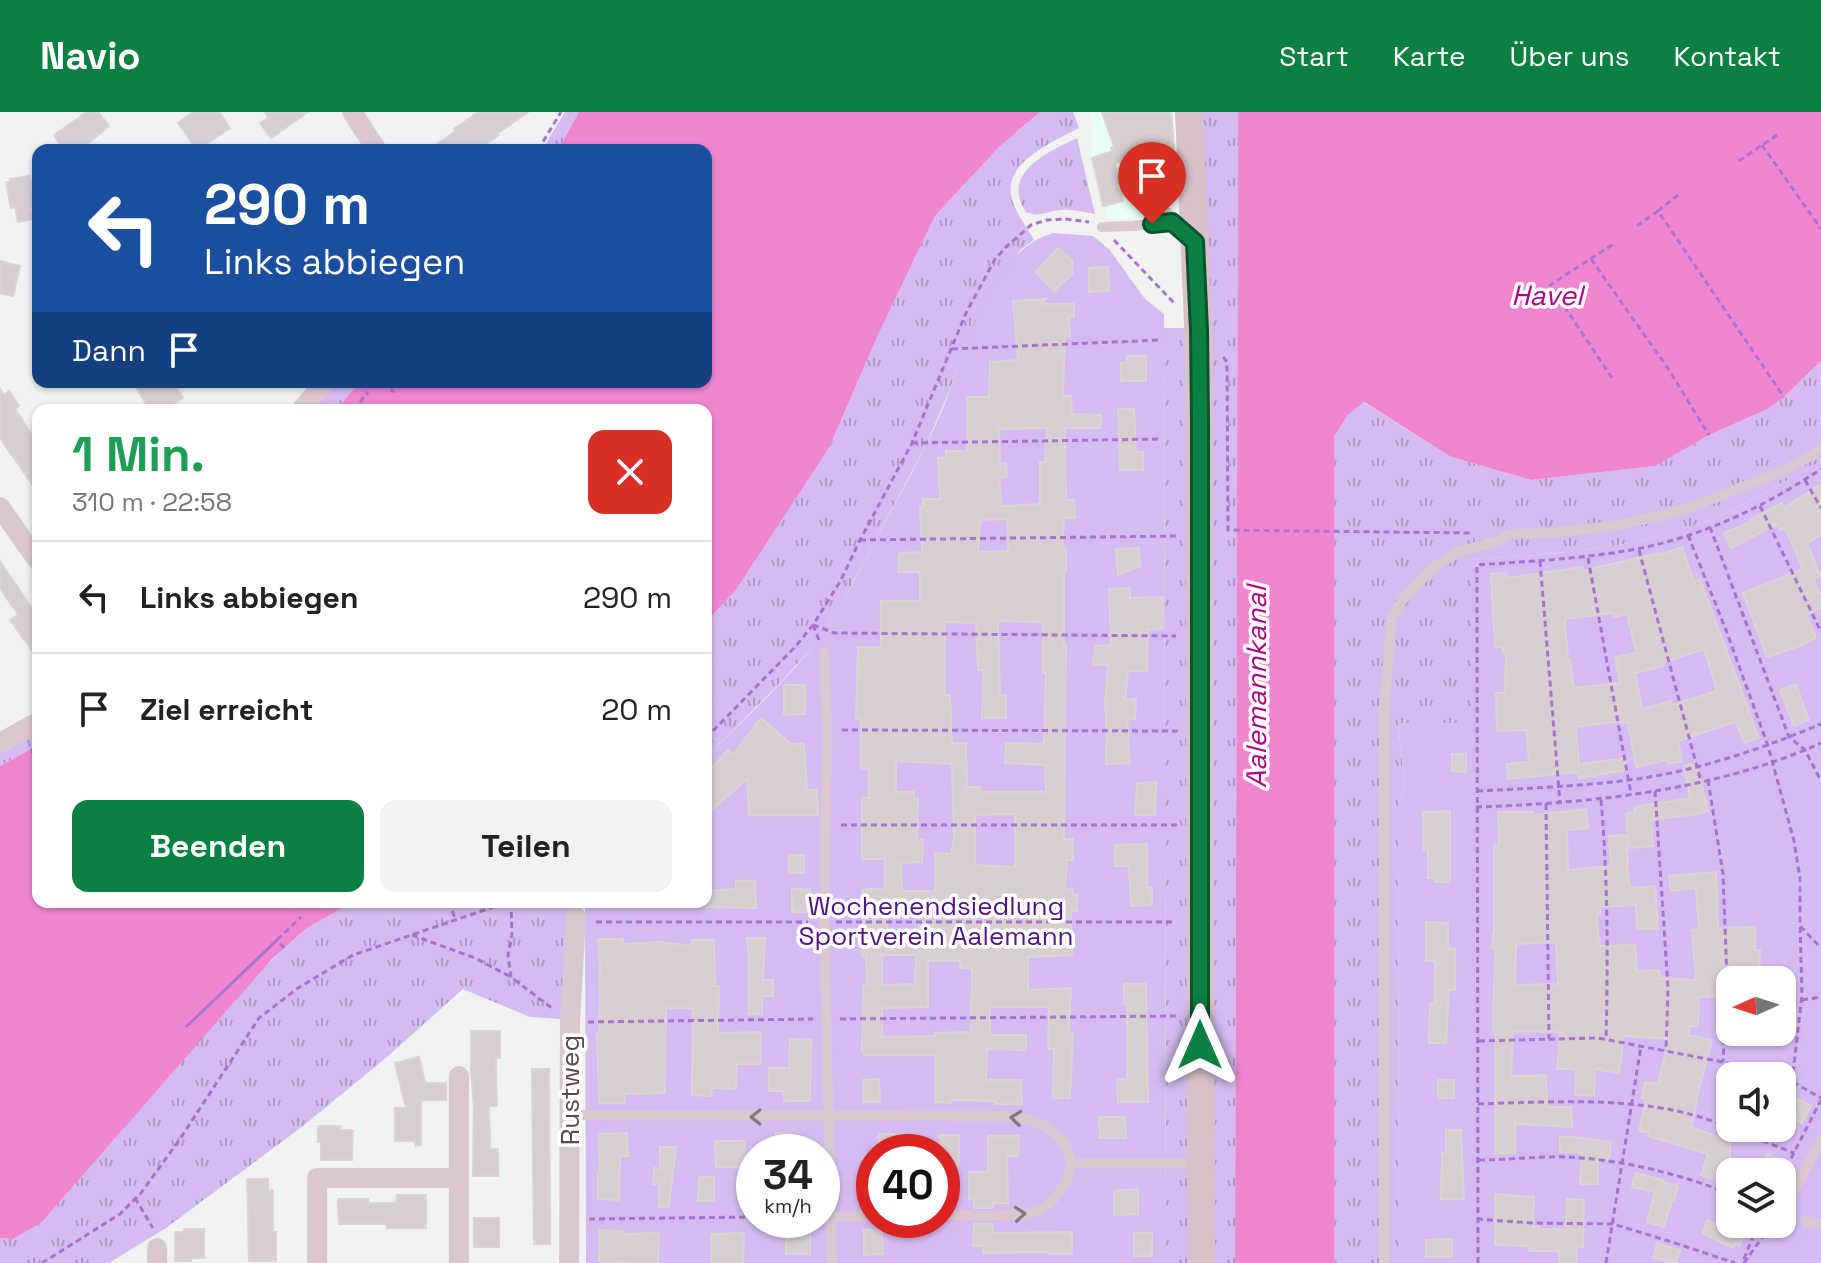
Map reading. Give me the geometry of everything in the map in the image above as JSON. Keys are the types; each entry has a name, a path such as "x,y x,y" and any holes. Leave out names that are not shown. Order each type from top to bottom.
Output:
{"street":[{"path":"352,112 373,144"},
{"path":"1189,112 1199,330 1201,1263"},
{"path":"306,404 320,388"},
{"path":"0,507 32,552"},
{"path":"0,743 32,725"},
{"name":"Rustweg","path":"569,1263 570,1022 576,920"},
{"path":"459,1076 459,1263"},
{"path":"317,1263 317,1178 459,1178"}],"lane":[{"path":"1102,227 1133,226 1169,217 1195,242"},
{"path":"1384,1263 1384,710 1392,616 1404,598 1432,569 1457,552 1498,541 1510,534 1613,526 1664,515 1785,470 1813,455 1821,446"},
{"path":"824,652 827,730 824,922 829,1134"},
{"path":"569,1115 1008,1116 1032,1120 1051,1130 1067,1147 1072,1163 1068,1180 1050,1204 1039,1212 1024,1215 960,1215"},
{"path":"1796,1186 1821,1141"},
{"path":"1072,1163 1200,1163"},
{"path":"1805,1221 1821,1224"},
{"path":"831,1238 832,1263"}],"path":[{"path":"553,112 558,117"},
{"path":"542,144 561,112"},
{"path":"1739,161 1780,133"},
{"path":"1762,145 1821,229"},
{"path":"1637,226 1678,195"},
{"path":"1658,211 1784,397"},
{"path":"712,732 813,625 841,580 912,443 966,313 995,259 1031,225 1066,219 1091,222 1102,227 1199,330"},
{"path":"1612,378 1550,285 1615,243"},
{"path":"1591,259 1669,370 1709,435"},
{"path":"951,349 1160,340"},
{"path":"1227,362 1228,530 1510,534"},
{"path":"390,388 394,392"},
{"path":"359,404 368,392"},
{"path":"912,443 1161,439"},
{"path":"1478,1263 1477,565 1588,557 1638,549 1710,527 1759,505 1821,469"},
{"path":"1805,480 1821,508"},
{"path":"1759,505 1821,632"},
{"path":"1710,527 1789,737 1805,750 1821,781"},
{"path":"1688,535 1768,746 1794,841 1800,878 1802,1000 1794,1062"},
{"path":"860,540 1200,536"},
{"path":"1638,549 1701,782"},
{"path":"1588,557 1631,794"},
{"path":"1540,561 1560,803"},
{"path":"813,625 835,633 1200,637"},
{"path":"1477,791 1558,787 1697,767 1768,746 1821,724"},
{"path":"827,730 1200,731"},
{"path":"1476,807 1601,799 1701,782 1772,762 1821,743"},
{"path":"1478,1041 1598,1038 1723,1062 1727,980 1723,874 1708,780"},
{"path":"1655,790 1668,988 1666,1051"},
{"path":"1601,799 1607,895 1606,1040"},
{"path":"1546,804 1549,1039"},
{"path":"825,825 1200,825"},
{"path":"451,908 456,920"},
{"path":"42,1263 120,1214 135,1198 180,1139 259,1018 298,988 353,955 492,908"},
{"path":"510,908 512,935 508,955 511,977"},
{"path":"284,948 277,940 187,1026 301,917"},
{"path":"576,920 1200,922"},
{"path":"1800,926 1821,948"},
{"path":"412,935 475,958 511,977 570,1022 1200,1016"},
{"path":"1802,1000 1821,997"},
{"path":"1606,1263 1641,1046"},
{"path":"1791,1158 1821,1099 1796,1084"},
{"path":"1478,1104 1582,1101 1667,1109 1794,1153"},
{"path":"1478,1160 1567,1157 1658,1171 1716,1190"},
{"path":"135,1198 153,1225 157,1255"},
{"path":"569,1219 736,1217"},
{"path":"1477,1219 1613,1224 1735,1263"},
{"path":"1743,1263 1753,1238"},
{"path":"1743,1263 1761,1238"}],"shaded area":[{"path":"1091,112 1179,112 1191,195 1140,220 1108,219 1092,158"}],"green space":[{"path":"565,112 579,112 561,144 546,144"},
{"path":"1040,112 1073,112 1079,128 1045,146 1016,172 1011,183 1011,195 1034,240 1020,250 967,344 926,445 840,607 815,644 712,751 712,616 736,590 829,448 935,216 999,147"},
{"path":"1195,112 1238,112 1235,1263 1201,1263"},
{"path":"1077,138 1095,214 1069,210 1039,214 1026,212 1019,186 1023,175 1041,157"},
{"name":"Wochenendsiedlung Sportverein Aalemann","path":"1053,233 1093,236 1109,249 1145,299 1164,314 1166,1263 586,1263 585,908 712,908 712,751 791,672 834,616 927,444 975,321 999,276 1032,243"},
{"path":"1164,328 1191,328 1194,1263 1166,1263"},
{"path":"1821,361 1821,461 1773,489 1693,526 1632,543 1472,560 1471,723 1398,724 1405,786 1398,804 1399,1263 1334,1263 1334,436 1349,414 1363,402 1451,457 1531,480 1654,466 1709,435 1768,409"},
{"path":"327,388 354,388 342,404 313,404"},
{"path":"1821,461 1821,1263 1399,1263 1398,804 1405,786 1398,723 1471,723 1471,560 1631,543 1693,526 1761,495"},
{"path":"32,730 32,748 0,766 0,748"},
{"path":"342,908 573,908 560,1019 530,1017 463,989 303,1126 166,1228 109,1263 0,1263 0,1238 13,1239 41,1223 262,969 307,928"}],"water":[{"path":"579,112 1040,112 999,147 935,216 829,448 736,590 712,616 712,404 342,404 354,388 712,388 712,144 561,144"},
{"name":"Havel","path":"1238,112 1821,112 1821,361 1768,409 1709,435 1655,466 1531,480 1451,457 1364,402 1349,414 1334,436 1334,1263 1235,1263"},
{"path":"32,748 32,908 342,908 307,928 271,960 41,1223 13,1239 0,1238 0,766"}],"building":[{"path":"87,112 98,112 109,126 87,144 60,144 54,135"},
{"path":"193,112 219,112 230,128 206,144 193,144 178,123"},
{"path":"265,112 308,112 271,138 260,123 269,118"},
{"path":"479,112 528,112 486,144 437,144 456,131 454,129"},
{"path":"1102,112 1170,112 1174,149 1115,163 1111,148 1114,147"},
{"path":"1112,151 1123,201 1103,206 1092,158"},
{"path":"30,176 32,219 18,222 15,207 11,208 6,182 11,182 10,179"},
{"path":"1058,248 1072,260 1073,273 1054,291 1036,272"},
{"path":"0,261 20,266 13,296 0,293"},
{"path":"1108,267 1109,291 1089,292 1089,268"},
{"path":"1046,299 1040,304 1074,304 1074,317 1069,317 1070,336 1065,336 1063,396 1071,396 1072,414 1101,415 1100,428 1065,428 1066,500 1074,500 1075,518 1064,518 1062,549 1066,549 1064,839 1073,839 1073,860 1067,860 1065,888 1072,889 1073,895 1077,895 1077,911 1071,911 1072,955 1028,957 1028,990 1071,988 1070,1098 1053,1098 1054,1049 1048,1049 1049,1007 990,1007 990,1035 1026,1035 1026,1050 987,1049 986,1080 1021,1080 1022,1104 935,1102 935,1055 864,1055 862,1052 863,985 867,985 866,955 862,956 863,889 885,889 885,859 862,859 862,798 869,798 869,769 861,769 861,719 856,719 858,647 881,647 881,601 920,601 920,572 898,572 899,553 922,552 920,507 923,507 923,499 940,499 938,458 946,457 946,451 967,451 967,397 989,397 990,362 1018,360 1013,301","holes":["1047,428 1045,462 1040,462 1040,504 1002,506 999,478 1007,477 1006,463 1000,464 999,429","1007,519 1008,551 978,552 980,520","998,621 1043,622 1043,673 1046,673 1044,744 1006,743 1005,763 1045,765 1046,792 980,792 980,787 967,787 966,743 952,743 950,695 945,695 945,622 976,623 978,670 983,670 982,718 1006,718 1006,695 1000,695","896,761 952,764 954,838 951,854 935,853 935,891 902,891 901,863 922,862 923,840 917,840 918,799 914,799 914,792 896,792","1015,814 1015,867 975,865 975,815","887,910 919,912 918,940 887,938","882,955 916,955 915,984 882,985","928,961 960,961 960,968 972,968 971,1032 882,1037 882,1008 928,1007"]},
{"path":"1127,356 1146,356 1146,381 1121,381 1121,363 1127,362"},
{"path":"137,388 177,388 183,398 173,404 146,404"},
{"path":"0,389 4,395 9,391 19,406 15,409 32,435 32,484 0,438"},
{"path":"1118,409 1134,409 1136,452 1143,452 1143,470 1120,470"},
{"path":"1821,484 1821,535 1807,543 1821,577 1813,580 1821,596 1821,608 1806,615 1816,638 1767,657 1743,593 1803,569 1785,528 1780,530 1777,524 1731,548 1724,533 1751,522 1782,503 1784,508"},
{"path":"1682,547 1694,582 1700,579 1759,738 1745,743 1736,722 1678,741 1682,761 1668,764 1667,760 1636,767 1628,723 1576,727 1579,764 1625,758 1627,770 1579,778 1578,772 1508,779 1507,764 1529,762 1526,730 1497,731 1496,693 1505,693 1506,652 1503,652 1503,647 1495,647 1491,574 1506,573 1507,578 1582,567 1582,571 1659,555","holes":["1613,613 1614,617 1627,614 1636,653 1615,657 1620,683 1574,688 1565,619","1704,649 1717,691 1672,705 1671,701 1642,709 1635,673 1663,666 1662,663"]},
{"path":"1139,548 1140,566 1118,575 1116,549"},
{"path":"0,561 32,608 32,651 10,620 18,615 0,588"},
{"path":"1130,588 1130,598 1163,597 1162,629 1148,630 1147,671 1128,671 1125,700 1136,699 1135,719 1127,719 1130,763 1106,764 1108,665 1093,665 1095,646 1111,645 1109,589"},
{"path":"1796,684 1809,720 1794,726 1780,690"},
{"path":"784,685 805,685 805,714 784,715"},
{"path":"761,718 791,744 804,744 807,790 817,790 818,815 749,815 747,779 712,810 712,767 728,750 733,755"},
{"path":"1452,754 1466,754 1466,772 1452,771"},
{"path":"1696,763 1708,811 1651,820 1653,846 1629,848 1626,814 1635,812 1634,807 1690,798 1684,766"},
{"path":"1156,782 1155,815 1135,815 1137,783"},
{"path":"1586,809 1588,828 1567,830 1568,870 1611,866 1609,836 1626,835 1630,888 1655,886 1658,929 1637,929 1636,905 1600,907 1600,914 1597,914 1599,946 1635,945 1637,971 1659,970 1660,978 1696,980 1692,930 1699,929 1696,888 1671,891 1669,876 1716,872 1718,928 1755,927 1755,950 1760,950 1759,966 1716,966 1716,996 1699,997 1698,1026 1690,1026 1689,1035 1712,1040 1691,1127 1716,1136 1716,1142 1730,1142 1730,1158 1716,1158 1716,1180 1701,1175 1708,1154 1639,1131 1646,1099 1642,1098 1645,1082 1658,1084 1669,1039 1624,1036 1619,1073 1595,1069 1594,1095 1575,1095 1576,1069 1557,1069 1560,1032 1513,1031 1511,1076 1546,1075 1547,1107 1571,1107 1572,1127 1515,1124 1515,1153 1495,1154 1494,845 1499,845 1498,812 1533,812 1533,815","holes":["1556,942 1558,984 1515,985 1516,944"]},
{"path":"1450,811 1450,882 1435,882 1434,878 1428,878 1428,850 1423,850 1423,812"},
{"path":"1147,844 1147,888 1152,888 1152,905 1131,906 1129,866 1115,866 1115,845"},
{"path":"789,855 804,855 804,873 789,873"},
{"path":"736,881 755,881 756,908 712,907 712,891 736,889"},
{"path":"792,889 810,889 810,912 792,912"},
{"path":"1426,922 1448,923 1448,948 1455,949 1455,990 1449,990 1446,1043 1429,1043 1430,1003 1435,1003 1435,961 1426,961"},
{"path":"747,938 765,938 763,980 773,980 773,996 762,996 762,1014 749,1014"},
{"path":"598,939 623,939 623,944 661,942 692,946 692,940 714,940 715,986 719,986 718,1033 761,1032 761,1064 737,1064 736,1089 711,1088 712,1096 692,1095 693,1008 666,1008 665,1093 625,1094 625,1103 599,1103"},
{"path":"1124,984 1146,984 1148,1102 1118,1102 1117,1079 1127,1079"},
{"path":"471,1031 500,1031 500,1058 496,1058 497,1106 489,1106 490,1149 498,1149 498,1176 473,1176"},
{"path":"790,1039 811,1040 810,1101 784,1101 784,1091 769,1091 769,1068 789,1068"},
{"path":"419,1057 425,1083 446,1083 446,1100 421,1100 421,1145 416,1146 415,1141 395,1141 395,1108 406,1108 395,1063"},
{"path":"532,1069 549,1069 550,1244 534,1244"},
{"path":"879,1079 880,1102 863,1102 863,1080"},
{"path":"1438,1080 1454,1080 1454,1098 1438,1098"},
{"path":"1796,1098 1811,1106 1802,1123 1796,1120"},
{"path":"1099,1117 1125,1117 1126,1138 1100,1138"},
{"path":"318,1126 340,1126 340,1130 353,1130 352,1160 321,1160"},
{"path":"1446,1130 1461,1130 1464,1199 1441,1199"},
{"path":"627,1133 628,1156 620,1156 619,1200 598,1199 598,1134"},
{"path":"988,1136 1019,1136 1018,1156 1007,1156 1008,1203 993,1203 993,1208 974,1208 974,1199 969,1199 969,1172 988,1172"},
{"path":"1560,1137 1611,1142 1609,1159 1598,1157 1598,1184 1580,1184 1582,1153 1560,1152"},
{"path":"715,1141 736,1141 736,1167 716,1167"},
{"path":"660,1147 676,1147 669,1207 659,1207 659,1184 653,1184 654,1168 660,1169"},
{"path":"1635,1173 1678,1186 1664,1227 1647,1222 1655,1192 1632,1187"},
{"path":"699,1177 714,1177 714,1201 698,1201"},
{"path":"247,1179 268,1179 268,1190 273,1190 276,1261 249,1261"},
{"path":"1138,1189 1138,1214 1114,1215 1114,1191"},
{"path":"1495,1194 1534,1197 1533,1227 1539,1226 1540,1229 1566,1229 1567,1199 1584,1200 1583,1247 1577,1247 1577,1263 1559,1263 1559,1251 1529,1251 1529,1246 1495,1245"},
{"path":"397,1195 426,1195 426,1228 339,1224 338,1199 396,1203"},
{"path":"474,1218 499,1218 499,1247 474,1247"},
{"path":"1707,1220 1716,1223 1716,1238 1742,1238 1739,1246 1735,1244 1733,1248 1703,1233"},
{"path":"974,1224 993,1224 993,1233 1072,1232 1072,1254 983,1253 984,1246 973,1246"},
{"path":"184,1229 204,1229 204,1258 175,1261 175,1232 184,1232"},
{"path":"599,1230 622,1231 622,1234 659,1233 658,1263 599,1261"},
{"path":"736,1233 736,1238 744,1238 743,1263 711,1263 711,1234"},
{"path":"1134,1233 1152,1233 1152,1256 1134,1256"},
{"path":"786,1238 810,1238 810,1254 786,1254"},
{"path":"864,1238 882,1238 883,1254 864,1255"},
{"path":"1452,1239 1452,1257 1426,1257 1426,1240"},
{"path":"1657,1243 1680,1250 1676,1263 1653,1258"}],"route":[{"path":"1152,224 1172,222 1195,242 1200,422 1200,1045"}],"water label":[{"name":"Aalemannkanal","path":"1256,687"}]}
